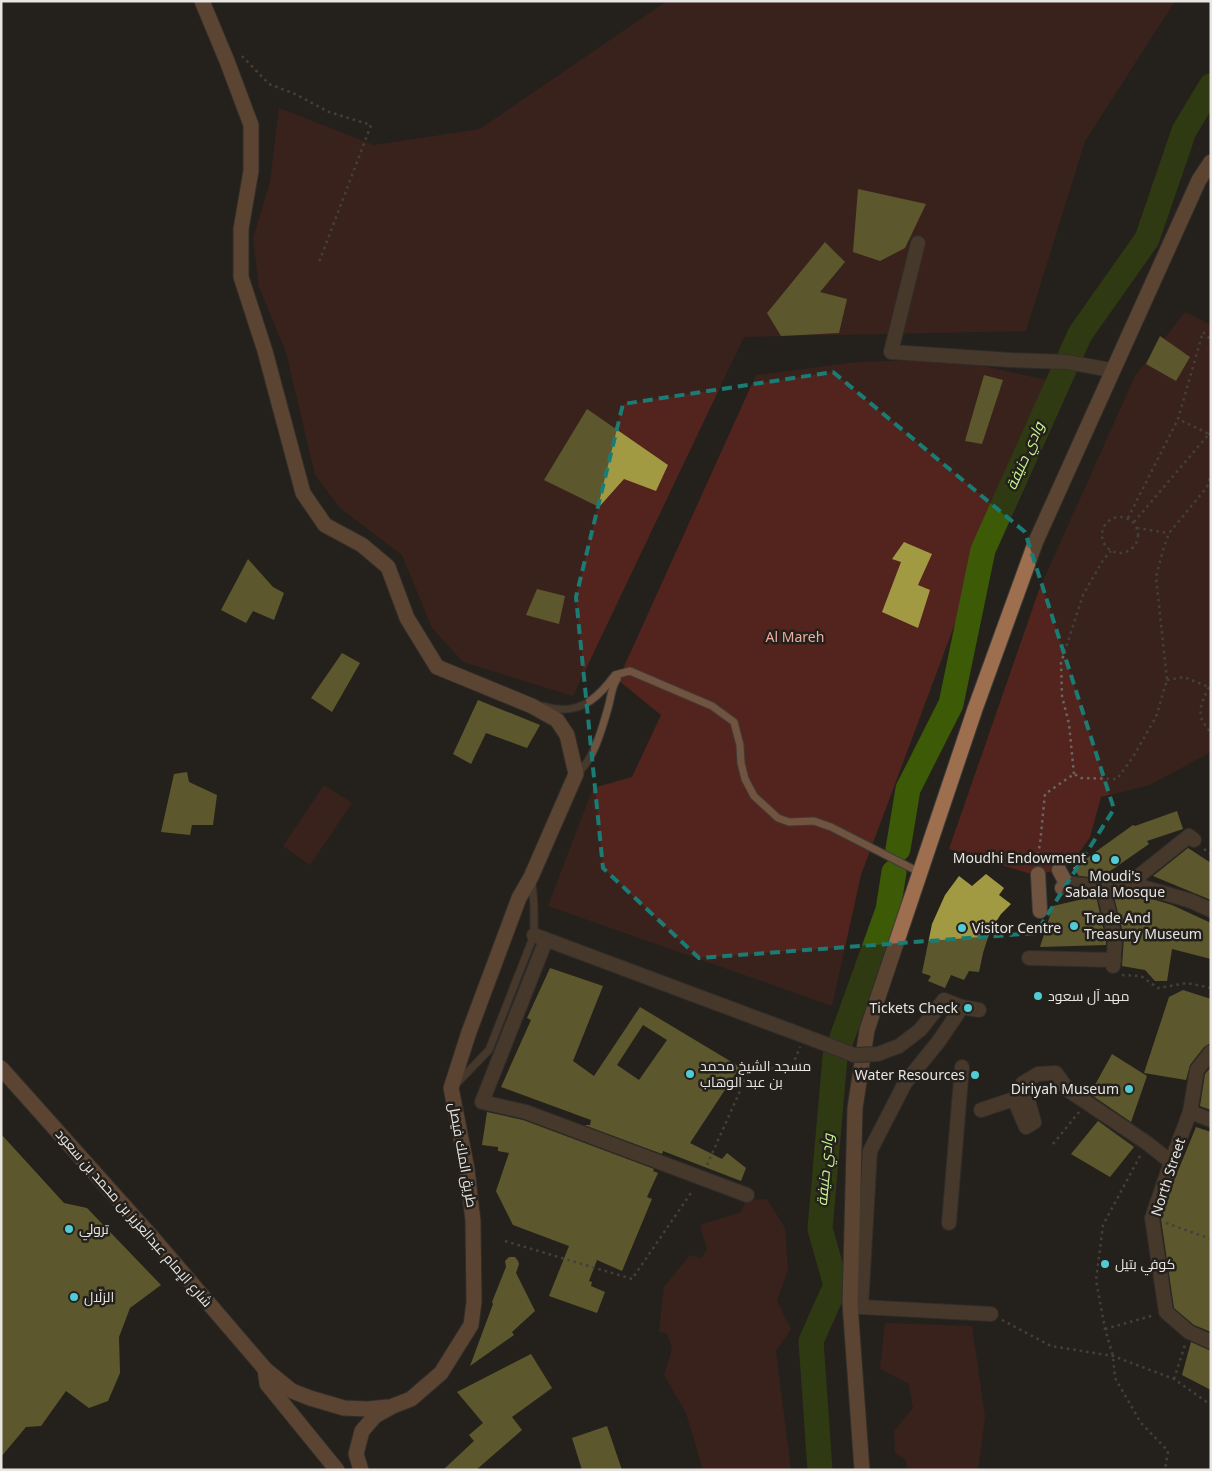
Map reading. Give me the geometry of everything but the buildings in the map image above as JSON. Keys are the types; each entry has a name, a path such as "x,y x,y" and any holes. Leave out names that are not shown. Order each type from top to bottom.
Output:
{"street":[{"path":"202,1 227,61 250,125 251,171 240,229 241,277 265,351 303,493 325,525 362,545 388,567 406,618 437,666 532,706 557,720 567,735 576,774"},
{"path":"862,1470 850,1304 855,1108 867,1030 918,872 1036,541 1111,370 1199,180 1211,162"},
{"path":"918,243 891,352 1067,362 1111,370"},
{"name":"طريق الملك فيصل","path":"393,1406 411,1399 442,1374 471,1325 474,1302 473,1222 467,1168 451,1088 469,1032 515,907 531,876 576,774"},
{"path":"1130,883 1189,836 1194,840"},
{"path":"1059,870 1064,886 1103,887 1122,881 1191,901 1211,910"},
{"path":"1038,874 1040,910"},
{"path":"1028,958 1113,963 1115,939 1103,887"},
{"path":"747,1195 526,1112 482,1102 540,937 854,1055 878,1054 899,1046 920,1030 944,1000 962,1007 980,1010"},
{"path":"962,1007 939,1041 905,1083 870,1151 861,1307 990,1314"},
{"name":"North Street","path":"1166,1312 1152,1218 1190,1112 1197,1070 1211,1052"},
{"path":"949,1224 962,1067"},
{"name":"شارع الإمام عبدالعزيز بن محمد بن سعود","path":"1,1068 151,1236 265,1369"},
{"path":"981,1110 1014,1099 1026,1127 1034,1122 1023,1083 1038,1074 1056,1073 1068,1090 1147,1143 1171,1162"},
{"path":"1190,1112 1211,1120"},
{"path":"1166,1312 1189,1332 1211,1342"},
{"path":"265,1369 292,1392 344,1408 368,1409 393,1406"},
{"path":"265,1369 267,1384 337,1470"},
{"path":"361,1470 356,1454 362,1431 375,1416 393,1406"}],"lane":[{"path":"576,774 589,761 616,679 630,671"},
{"path":"532,706 545,706 557,710 574,709 595,699 615,674 630,671 712,706 734,722 740,745 741,763 745,779 754,796 778,818 789,822 814,821 831,827 918,872"},
{"path":"451,1088 489,1050 540,937 531,876"}],"path":[{"path":"227,61 241,55 269,84 295,94 329,112 371,125 318,265"},
{"path":"1128,518 1178,419 1204,332 1211,340"},
{"path":"1134,522 1210,435 1178,419"},
{"path":"1074,774 1081,778 1117,779 1156,718 1167,680 1156,577 1169,533 1207,487 1211,475"},
{"path":"1115,517 1128,518 1134,522 1137,528 1138,539 1132,550 1120,553 1112,551 1103,541 1102,533 1105,525 1115,517"},
{"path":"1137,528 1169,533"},
{"path":"1074,774 1069,724 1062,696 1061,663 1083,595 1103,560 1112,551"},
{"path":"1167,680 1184,677 1210,687 1200,711 1203,724 1211,732"},
{"path":"1038,874 1036,862 1040,844 1045,794 1074,774"},
{"path":"1113,963 1113,974 1141,976 1158,988 1187,982 1211,988"},
{"path":"1053,1144 1086,1103"},
{"path":"1147,1143 1104,1225 1096,1280 1105,1329 1113,1356 1115,1378 1141,1423 1168,1451 1165,1470"},
{"path":"1152,1218 1211,1239"},
{"path":"1105,1329 1166,1312"},
{"path":"990,1314 1050,1346 1113,1356 1174,1379 1211,1405"},
{"path":"1174,1379 1189,1332"}],"highlighted area":[{"path":"833,372 1025,532 1114,809 1036,933 699,958 603,868 576,597 623,404"}],"green space":[{"path":"667,1 1175,1 1085,141 1026,331 744,337 573,696 463,662 432,628 402,555 340,508 315,475 286,352 259,287 253,239 270,182 279,108 374,145 480,129"},
{"path":"1185,312 1211,325 1211,752 1150,785 1101,797 1090,837 1075,859 1059,870 1034,875 949,849 1039,590 1135,376"},
{"name":"Al Mareh","path":"952,359 1046,380 861,875 832,1006 548,906 593,788 632,777 661,715 618,680 756,375 858,362"},
{"path":"324,785 352,803 310,865 283,846"},
{"path":"767,1199 785,1228 788,1270 777,1301 791,1329 776,1351 791,1470 703,1470 686,1413 664,1375 672,1349 667,1333 659,1332 664,1287 690,1255 701,1258 707,1250 700,1225 741,1212 746,1200"},
{"path":"885,1323 972,1326 985,1416 978,1470 907,1470 906,1460 895,1453 894,1431 913,1408 909,1384 880,1369"}],"waterway":[{"name":"وادي حنيفة","path":"898,849 908,789 951,704 983,550 1080,334 1147,239 1184,131 1211,86"},
{"name":"وادي حنيفة","path":"820,1470 811,1341 836,1285 820,1229 835,1057 888,910 894,872"}],"place":[{"name":"Moudhi Endowment","path":"1096,858"},
{"name":"Moudi's Sabala Mosque","path":"1115,860"},
{"name":"Trade And Treasury Museum","path":"1074,926"},
{"name":"Visitor Centre","path":"962,928"},
{"name":"مهد آل سعود","path":"1038,996"},
{"name":"Tickets Check","path":"968,1008"},
{"name":"مسجد الشيخ محمد بن عبد الوهاب","path":"690,1074"},
{"name":"Water Resources","path":"975,1075"},
{"name":"Diriyah Museum","path":"1129,1089"},
{"name":"ترولي","path":"69,1229"},
{"name":"كوفي بتيل","path":"1105,1264"},
{"name":"الزلّال","path":"74,1297"}]}
